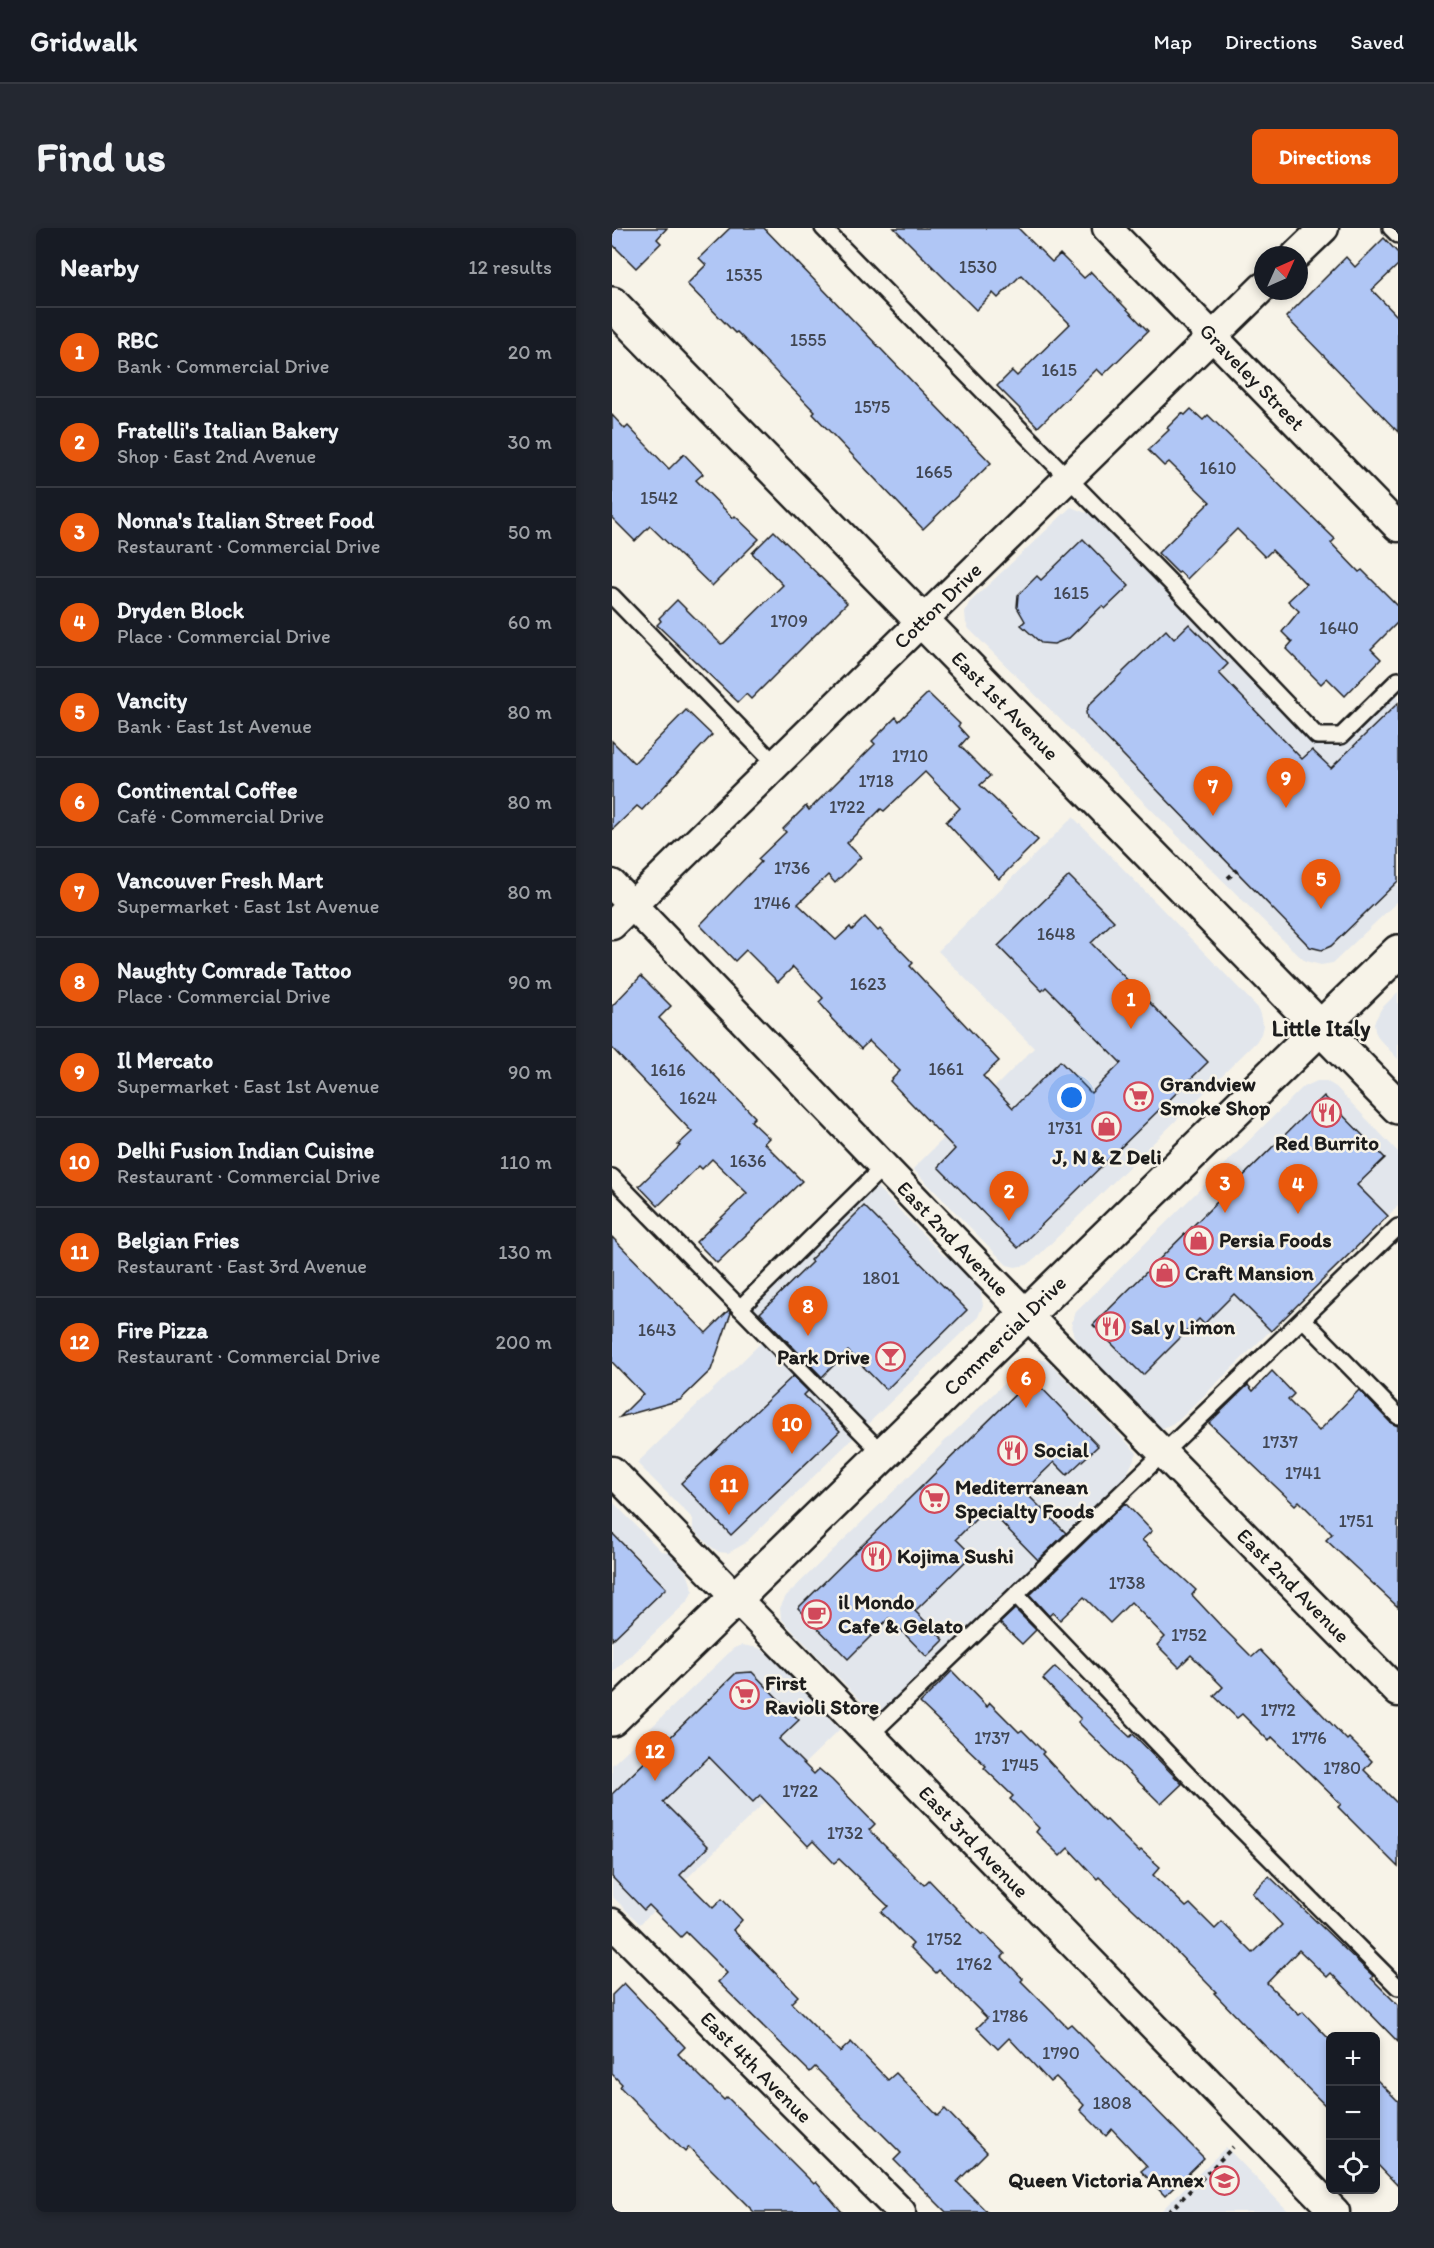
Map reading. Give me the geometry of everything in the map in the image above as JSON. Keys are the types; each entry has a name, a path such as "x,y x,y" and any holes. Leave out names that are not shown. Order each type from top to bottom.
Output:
{"main road":[{"name":"East 1st Avenue","path":"612,304 1398,1107"},
{"name":"Commercial Drive","path":"612,1719 1398,952"}],"street":[{"name":"Graveley Street","path":"1107,228 1398,526"},
{"path":"1305,246 1324,228"},
{"name":"Cotton Drive","path":"612,925 1254,296"},
{"name":"East 2nd Avenue","path":"612,884 1027,1315 1398,1692"},
{"name":"East 3rd Avenue","path":"614,1476 1335,2212"},
{"name":"East 4th Avenue","path":"615,1930 901,2212"}],"lane":[{"path":"823,228 1317,736 1341,736 1398,680"},
{"path":"1391,228 1398,235"},
{"path":"612,596 775,764"},
{"path":"740,1308 884,1166"},
{"path":"612,1177 883,1454"},
{"path":"870,1735 1398,1227"},
{"path":"1303,1319 1398,1416"},
{"path":"1016,1595 1208,1796 1398,1987"}],"path":[{"path":"1228,878 1237,870"},
{"path":"1169,2212 1233,2146"}],"shaded area":[{"path":"1094,505 1317,736 1341,735 1398,680 1398,901 1333,963 1321,965 1305,961 1293,950 969,629 965,612 969,603 1071,507 1086,513"},
{"path":"1073,817 1258,1008 1263,1025 1256,1042 1035,1259 1027,1265 1015,1267 1007,1265 913,1169 1034,1048 938,951"},
{"path":"1398,992 1398,1059 1379,1039 1374,1023 1381,1009"},
{"path":"1317,1081 1326,1081 1336,1087 1398,1152 1398,1206 1178,1421 1161,1429 1077,1342 1073,1334 1072,1321 1076,1312 1302,1088"},
{"path":"870,1180 944,1256 956,1258 974,1277 980,1288 983,1305 978,1317 744,1544 728,1553 719,1552 693,1529 693,1519 637,1463 767,1337 740,1308"},
{"path":"1035,1359 1045,1360 1052,1365 1137,1453 1126,1476 889,1709 873,1713 787,1625 781,1618 780,1608 786,1596 1025,1363"},
{"path":"612,1501 661,1551 668,1552 687,1573 693,1590 688,1601 612,1673"},
{"path":"742,1645 759,1648 770,1656 840,1729 640,1924 612,1896 612,1765 734,1648"},
{"name":"Queen Victoria Annex","path":"1226,2147 1289,2212 1160,2212"}],"building":[{"path":"612,228 667,228 657,239 661,243 636,268 612,244"},
{"path":"730,228 764,228 991,463 923,529 813,414 815,412 687,284 706,265 699,258"},
{"path":"894,228 1018,228 1052,262 1060,254 1084,278 1091,272 1148,331 1103,375 1097,369 1038,427 997,386 1012,371 1017,376 1070,324 1021,275 998,298 993,293 976,310"},
{"path":"1384,238 1398,253 1398,265 1372,290 1398,317 1398,432 1286,317 1303,300 1308,300 1308,295 1346,257 1355,267"},
{"path":"1191,409 1203,420 1208,415 1335,539 1331,543 1359,572 1362,570 1398,606 1398,622 1371,649 1381,659 1345,696 1327,678 1321,684 1286,649 1292,642 1282,632 1299,611 1288,601 1306,584 1272,550 1265,557 1237,529 1187,579 1158,553 1210,502 1169,462 1164,466 1148,450 1169,430 1167,428 1182,413 1185,415"},
{"path":"612,415 625,429 628,426 669,469 684,454 703,474 696,480 733,518 735,516 759,539 712,586 650,526 635,541 612,518"},
{"path":"774,531 847,603 751,699 746,694 738,702 657,625 661,621 659,618 677,600 721,644 724,643 783,585 752,553"},
{"path":"1083,539 1129,586 1105,609 1102,606 1069,638 1054,644 1041,643 1021,625 1025,621 1017,607 1018,595 1037,576 1041,580"},
{"path":"1189,624 1228,664 1219,673 1302,759 1312,750 1331,768 1398,703 1398,881 1331,946 1322,950 1310,947 1087,718 1086,712 1089,705 1166,630 1174,639"},
{"path":"928,693 960,724 958,726 968,737 960,746 990,776 980,785 1038,840 999,879 946,822 960,808 925,772 884,811 881,809 847,843 861,857 835,883 828,875 798,904 836,940 850,927 852,930 865,917 878,931 880,929 913,963 910,966 999,1061 983,1076 1013,1108 1060,1061 1091,1093 1121,1063 1046,987 1042,991 998,946 1069,876 1114,921 1091,943 1208,1062 1018,1248 938,1167 955,1149 890,1081 900,1071 869,1041 861,1049 830,1017 819,1002 823,998 793,967 778,982 746,950 735,961 700,925 761,862 758,859 786,832 783,829 806,806 809,810 875,744 872,741 896,717 899,721"},
{"path":"686,710 712,735 642,810 637,806 612,830 612,741 634,763"},
{"path":"641,976 671,1006 659,1018 755,1117 751,1121 769,1138 764,1143 802,1181 717,1263 696,1242 747,1193 712,1159 702,1169 699,1166 658,1206 639,1186 692,1132 612,1048 612,1006"},
{"path":"1324,1096 1385,1158 1357,1185 1388,1216 1271,1331 1234,1294 1204,1324 1199,1319 1143,1375 1093,1325"},
{"path":"864,1206 967,1310 886,1390 848,1351 822,1377 760,1313"},
{"path":"612,1237 706,1333 729,1310 731,1313 711,1370 680,1400 620,1417 643,1394 612,1362"},
{"path":"1272,1371 1294,1394 1288,1400 1319,1431 1359,1390 1391,1423 1398,1426 1398,1607 1326,1540 1332,1534 1299,1501 1295,1505 1209,1423 1248,1385 1253,1391"},
{"path":"793,1376 808,1391 804,1395 840,1431 731,1535 681,1483"},
{"path":"1032,1378 1098,1446 1067,1475 1054,1462 1024,1491 1066,1533 1038,1560 987,1508 956,1539 972,1555 915,1611 944,1640 927,1657 889,1618 848,1659 798,1608"},
{"path":"1125,1503 1152,1531 1142,1540 1196,1590 1192,1595 1221,1626 1252,1657 1260,1650 1347,1740 1349,1738 1372,1761 1364,1770 1398,1804 1398,1867 1338,1807 1341,1804 1272,1737 1269,1741 1242,1714 1237,1718 1214,1696 1223,1687 1191,1655 1179,1667 1157,1645 1165,1637 1131,1602 1110,1623 1084,1597 1060,1620 1053,1612 1049,1616 1030,1595"},
{"path":"612,1533 666,1588 612,1640"},
{"path":"1015,1609 1036,1630 1022,1644 1000,1623"},
{"path":"1055,1667 1130,1737 1133,1734 1182,1784 1161,1804 1078,1722 1081,1719 1043,1679"},
{"path":"952,1671 987,1707 990,1703 1019,1732 1022,1730 1105,1821 1107,1820 1139,1852 1141,1850 1160,1867 1153,1875 1186,1907 1190,1904 1215,1929 1222,1922 1253,1953 1282,1925 1252,1893 1269,1876 1373,1976 1371,1978 1398,2005 1398,2042 1331,1973 1327,1977 1299,1950 1267,1983 1299,2015 1303,2012 1326,2036 1326,2106 1267,2048 1154,1929 1099,1877 1097,1879 1068,1848 1060,1856 1036,1832 1039,1828 1010,1799 1013,1796 984,1768 986,1766 920,1703"},
{"path":"752,1672 799,1720 779,1739 814,1774 819,1769 832,1780 875,1824 869,1830 924,1885 929,1880 982,1935 983,1933 1005,1954 1002,1957 1023,1979 1021,1981 1067,2027 1071,2024 1204,2158 1165,2196 1141,2171 1147,2166 1112,2129 1106,2136 1080,2110 1084,2105 1056,2077 1050,2082 1009,2038 998,2049 977,2028 987,2018 939,1970 936,1973 910,1947 913,1944 881,1912 888,1906 839,1859 834,1863 813,1841 808,1846 760,1795 753,1802 709,1757 663,1802 708,1847 680,1875 713,1908 722,1899 742,1920 733,1930 798,1996 791,2003 840,2052 851,2042 888,2080 896,2073 938,2116 945,2109 987,2152 957,2182 987,2212 946,2212 894,2160 901,2153 815,2067 810,2072 718,1982 727,1973 686,1932 681,1937 649,1905 644,1910 612,1877 612,1794 736,1673"},
{"path":"624,1983 685,2047 678,2054 724,2100 727,2097 814,2184 816,2182 842,2212 754,2212 689,2147 685,2152 620,2087 622,2084 612,2074 612,1995"},
{"path":"1380,2083 1398,2101 1398,2186 1380,2167"}],"place":[{"name":"Il Mercato","path":"1286,808"},
{"name":"Vancouver Fresh Mart","path":"1213,816"},
{"name":"Vancity","path":"1321,909"},
{"name":"RBC","path":"1131,1029"},
{"name":"Grandview Smoke Shop","path":"1139,1096"},
{"name":"Red Burrito","path":"1327,1112"},
{"name":"J, N & Z Deli","path":"1107,1126"},
{"name":"Nonna's Italian Street Food","path":"1225,1213"},
{"name":"Dryden Block","path":"1298,1214"},
{"name":"Fratelli's Italian Bakery","path":"1009,1221"},
{"name":"Persia Foods","path":"1198,1240"},
{"name":"Craft Mansion","path":"1164,1273"},
{"name":"Sal y Limon","path":"1110,1327"},
{"name":"Naughty Comrade Tattoo","path":"808,1336"},
{"name":"Park Drive","path":"891,1357"},
{"name":"Continental Coffee","path":"1026,1408"},
{"name":"Social","path":"1013,1450"},
{"name":"Delhi Fusion Indian Cuisine","path":"792,1454"},
{"name":"Mediterranean Specialty Foods","path":"934,1499"},
{"name":"Belgian Fries","path":"729,1515"},
{"name":"Kojima Sushi","path":"876,1556"},
{"name":"il Mondo Cafe & Gelato","path":"817,1614"},
{"name":"First Ravioli Store","path":"744,1695"},
{"name":"Fire Pizza","path":"655,1781"},
{"name":"Queen Victoria Annex","path":"1225,2180"}],"district":[{"name":"Little Italy","path":"1321,1028"}]}
